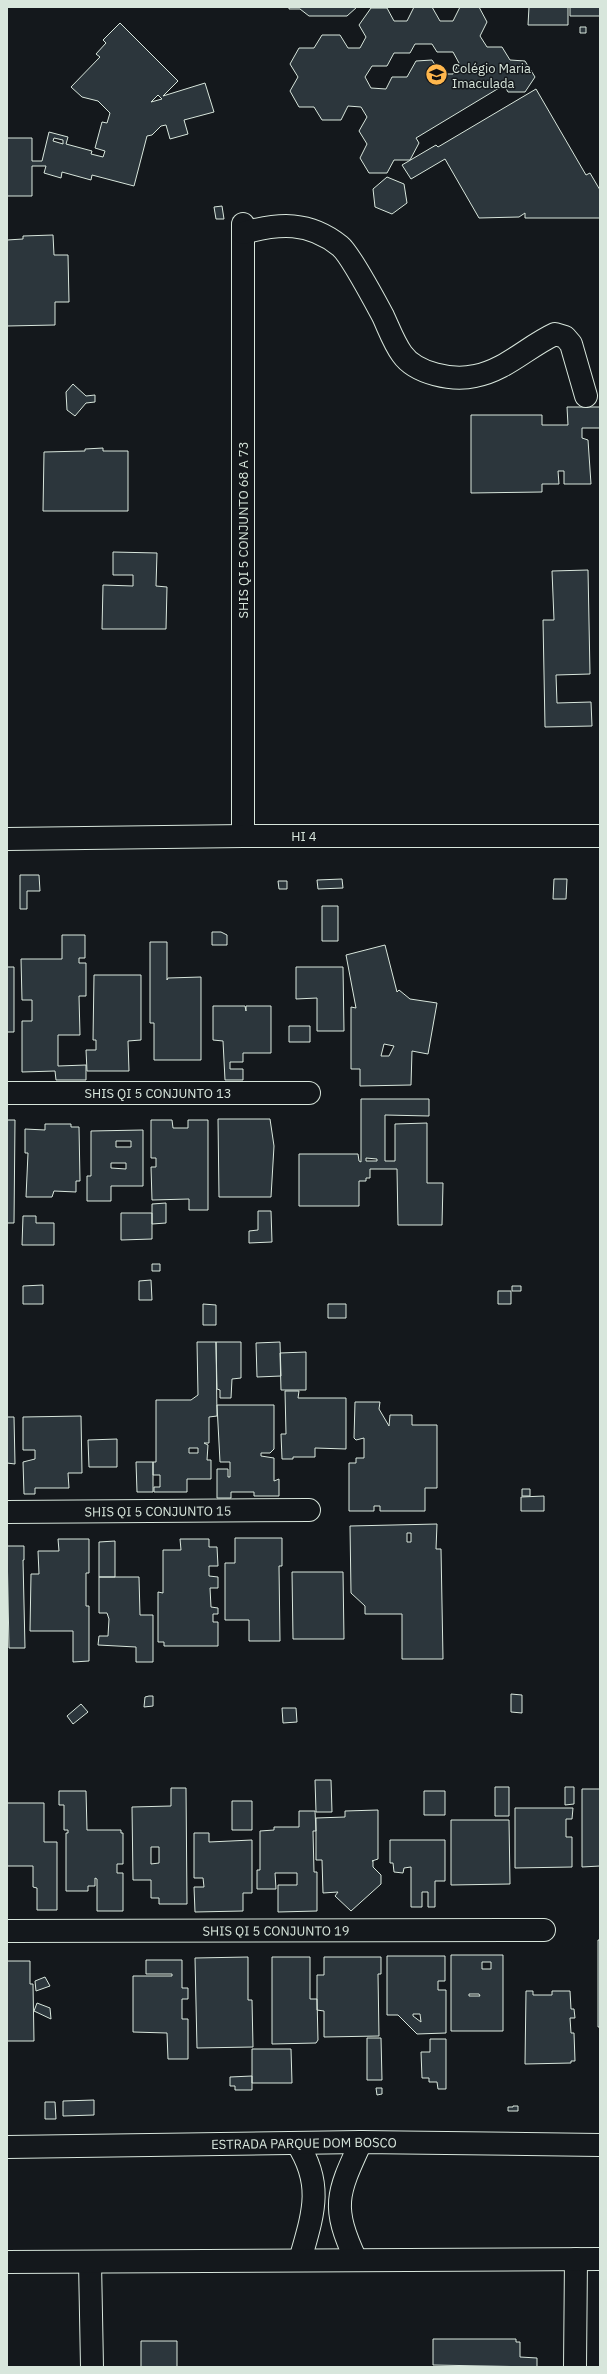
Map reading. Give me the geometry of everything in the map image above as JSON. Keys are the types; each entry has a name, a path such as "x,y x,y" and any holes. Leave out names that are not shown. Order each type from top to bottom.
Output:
{"street":[{"name":"SHIS QI 5 CONJUNTO 68 A 73","path":"243,836 243,228 290,225 311,229 341,247 373,298 402,355 420,368 441,376 474,376 506,366 542,340 555,334 565,337 571,344 586,396"},
{"name":"HI 4","path":"7,839 243,836 600,836"},
{"name":"SHIS QI 5 CONJUNTO 13","path":"7,1093 309,1093"},
{"name":"SHIS QI 5 CONJUNTO 15","path":"7,1512 309,1510"},
{"name":"SHIS QI 5 CONJUNTO 19","path":"7,1931 544,1930"},
{"name":"ESTRADA PARQUE DOM BOSCO","path":"7,2147 361,2142 600,2145"},
{"path":"356,2260 346,2237 339,2213 342,2182 361,2142"},
{"path":"297,2143 308,2161 313,2177 313,2209 300,2260"},
{"path":"575,2367 576,2259"},
{"path":"7,2262 600,2259"},
{"path":"90,2262 92,2367"}],"building":[{"path":"289,7 357,7 347,16 309,16 300,9 289,9"},
{"path":"414,7 432,7 440,21 453,21 460,7 479,7 487,22 480,36 487,47 502,47 510,60 525,61 535,77 525,92 508,92 504,85 416,138 419,143 410,160 394,160 387,173 369,173 360,158 367,144 359,131 367,117 361,107 348,106 341,120 322,120 314,107 299,107 290,91 298,77 290,64 299,48 314,48 322,35 340,35 348,48 360,48 366,37 359,25 371,8 387,8 394,21 407,21","holes":["415,44 432,44 437,52 453,52 459,63 453,74 441,74 432,60 416,61 407,77 392,77 386,89 371,88 365,77 372,66 387,66 394,53 410,53"]},
{"path":"529,7 568,7 568,25 528,25"},
{"path":"570,7 600,7 600,16 570,16"},
{"path":"120,23 178,81 163,96 205,83 214,112 184,120 188,134 170,139 166,125 161,126 152,135 147,136 134,186 92,175 91,180 62,172 61,178 44,173 46,166 32,166 32,196 7,196 7,138 32,138 32,161 42,161 49,132 68,137 66,144 92,151 91,154 103,157 105,151 95,148 102,122 107,123 110,113 98,101 82,97 71,87 100,57 96,54 106,43 103,40","holes":["158,95 162,99 151,102","54,138 63,140 63,144 53,141"]},
{"path":"580,27 586,27 586,33 580,33"},
{"path":"536,89 586,175 590,173 600,190 600,218 525,218 525,213 519,217 479,218 445,159 411,179 402,165 436,145 438,147"},
{"path":"387,177 404,184 407,203 392,214 375,207 373,189"},
{"path":"222,206 224,219 216,219 214,207"},
{"path":"53,235 54,255 68,255 69,302 55,302 55,325 7,326 7,240 23,239 23,236"},
{"path":"73,384 86,396 95,395 95,402 86,403 75,416 67,410 66,392"},
{"path":"567,407 600,407 600,428 582,428 582,438 588,440 591,484 564,484 564,471 558,471 559,484 542,484 542,492 471,493 471,415 542,415 542,425 568,425"},
{"path":"103,448 103,451 128,451 128,511 43,511 44,452 85,451 85,449"},
{"path":"113,552 157,553 156,586 167,587 166,629 102,629 103,585 133,586 133,575 113,575"},
{"path":"588,570 590,674 556,675 557,703 591,702 592,726 545,727 543,620 554,620 552,571"},
{"path":"20,875 39,875 40,891 27,891 27,909 20,909"},
{"path":"342,879 343,888 318,889 317,880"},
{"path":"554,879 567,879 566,899 553,899"},
{"path":"278,881 287,881 287,889 279,889"},
{"path":"322,906 338,906 338,941 322,941"},
{"path":"212,932 221,932 227,935 227,945 212,945"},
{"path":"62,935 85,935 85,958 79,958 79,963 86,963 86,996 79,996 80,1035 58,1035 58,1066 86,1065 86,1080 56,1080 55,1071 22,1072 22,1021 32,1021 32,1000 22,1000 21,959 62,959"},
{"path":"150,942 167,942 167,980 168,978 201,977 201,1060 154,1060 154,1023 150,1023"},
{"path":"385,945 397,992 399,990 410,999 437,1003 428,1054 412,1051 411,1085 360,1086 360,1069 351,1069 351,1007 356,1008 346,955","holes":["384,1044 394,1046 389,1056 381,1056"]},
{"path":"7,967 14,967 14,1032 7,1032"},
{"path":"296,967 343,967 344,1031 317,1031 317,998 296,999"},
{"path":"94,975 141,975 141,1040 128,1041 129,1071 87,1071 86,1050 96,1050 96,1040 93,1040"},
{"path":"213,1006 245,1006 246,1011 246,1006 271,1006 271,1053 243,1053 243,1062 230,1062 230,1069 243,1069 243,1080 225,1080 223,1041 213,1040"},
{"path":"289,1026 310,1026 310,1042 289,1042"},
{"path":"361,1099 429,1099 429,1116 385,1115 385,1161 395,1161 395,1124 427,1123 427,1183 443,1183 442,1225 398,1225 397,1169 370,1169 370,1178 366,1178 366,1181 359,1181 359,1206 299,1206 299,1154 358,1154 359,1161 361,1162","holes":["366,1158 377,1159 377,1161 366,1161"]},
{"path":"218,1119 270,1119 274,1146 271,1197 219,1197"},
{"path":"7,1120 15,1120 14,1223 7,1223"},
{"path":"151,1120 172,1120 173,1128 188,1128 188,1120 208,1120 208,1210 189,1210 189,1199 152,1200 151,1167 156,1167 156,1158 151,1158"},
{"path":"45,1124 71,1124 71,1127 79,1127 80,1181 76,1181 76,1192 54,1191 52,1197 26,1197 28,1153 25,1153 25,1129 45,1130"},
{"path":"143,1130 143,1186 111,1186 111,1201 87,1201 87,1176 91,1176 91,1131","holes":["116,1141 131,1141 131,1147 116,1147","111,1163 126,1163 126,1169 111,1168"]},
{"path":"166,1203 166,1223 152,1224 152,1204"},
{"path":"258,1211 271,1211 272,1242 249,1243 249,1231 258,1230"},
{"path":"121,1213 152,1213 152,1239 121,1240"},
{"path":"23,1216 36,1216 36,1223 54,1223 54,1245 22,1245"},
{"path":"152,1264 160,1264 160,1271 152,1271"},
{"path":"151,1280 152,1300 139,1300 139,1281"},
{"path":"43,1285 43,1304 23,1304 23,1286"},
{"path":"512,1286 521,1286 521,1291 512,1291"},
{"path":"498,1291 511,1291 511,1304 498,1304"},
{"path":"203,1304 216,1305 216,1325 203,1325"},
{"path":"328,1304 346,1304 346,1318 328,1318"},
{"path":"197,1342 216,1342 217,1416 209,1417 209,1443 204,1443 208,1445 207,1460 211,1460 211,1479 187,1479 187,1492 154,1492 154,1487 160,1487 160,1475 153,1475 153,1462 156,1462 156,1400 191,1400 198,1395","holes":["189,1448 198,1448 198,1453 189,1453"]},
{"path":"216,1342 241,1342 241,1378 232,1379 231,1398 220,1398 220,1390 217,1389"},
{"path":"280,1342 281,1376 257,1377 256,1343"},
{"path":"306,1352 306,1390 281,1390 280,1353"},
{"path":"285,1391 299,1391 298,1398 346,1398 346,1449 315,1448 315,1457 293,1457 293,1459 282,1459 281,1434 286,1434"},
{"path":"355,1402 380,1402 379,1409 389,1426 390,1415 412,1415 412,1425 437,1425 437,1488 425,1488 425,1511 380,1511 380,1506 374,1506 374,1511 349,1511 349,1463 356,1463 356,1458 364,1458 364,1438 356,1440 354,1438"},
{"path":"217,1405 274,1405 274,1449 270,1453 261,1453 261,1456 274,1458 274,1481 279,1479 279,1496 254,1496 254,1492 231,1492 231,1498 217,1498 217,1469 228,1469 228,1477 230,1477 230,1462 220,1462"},
{"path":"81,1416 82,1473 68,1473 69,1488 35,1488 35,1494 24,1494 23,1462 35,1459 35,1450 23,1450 23,1417"},
{"path":"7,1417 14,1417 15,1464 7,1463"},
{"path":"117,1439 117,1467 89,1467 88,1440"},
{"path":"136,1462 153,1462 153,1492 137,1492"},
{"path":"522,1489 530,1489 530,1496 522,1496"},
{"path":"544,1496 544,1511 521,1511 521,1497"},
{"path":"437,1524 436,1549 441,1549 443,1659 402,1659 402,1614 365,1614 365,1606 351,1593 350,1526","holes":["407,1533 411,1533 411,1542 407,1542"]},
{"path":"235,1538 282,1538 282,1566 279,1566 280,1641 249,1641 249,1620 225,1620 225,1563 235,1563"},
{"path":"58,1539 89,1539 89,1573 86,1573 86,1606 89,1606 89,1661 73,1662 73,1631 30,1631 31,1574 39,1574 38,1551 59,1551"},
{"path":"180,1539 209,1539 209,1547 217,1547 218,1566 209,1566 209,1576 218,1577 218,1588 210,1588 211,1607 218,1608 218,1614 213,1614 213,1622 218,1622 218,1646 164,1646 164,1642 158,1642 158,1592 163,1593 163,1550 181,1550"},
{"path":"115,1541 115,1577 99,1577 99,1542"},
{"path":"7,1546 24,1546 25,1648 9,1648"},
{"path":"292,1572 343,1572 344,1639 293,1639"},
{"path":"99,1577 139,1577 140,1615 153,1615 153,1662 136,1662 136,1647 98,1645 99,1636 108,1636 109,1619 107,1613 99,1613"},
{"path":"511,1694 522,1695 522,1713 511,1712"},
{"path":"153,1696 153,1706 144,1707 145,1697"},
{"path":"81,1704 88,1712 73,1724 67,1716"},
{"path":"282,1708 296,1708 297,1722 283,1723"},
{"path":"315,1780 331,1780 332,1812 316,1812"},
{"path":"495,1787 509,1787 509,1816 495,1816"},
{"path":"565,1787 574,1787 574,1804 565,1805"},
{"path":"171,1788 186,1788 187,1904 159,1904 159,1898 151,1898 151,1880 133,1880 132,1807 171,1806","holes":["151,1847 159,1847 159,1863 151,1864"]},
{"path":"582,1789 600,1789 600,1866 582,1867"},
{"path":"59,1791 86,1791 87,1830 121,1830 121,1833 123,1833 123,1864 117,1864 117,1873 123,1873 123,1911 97,1911 97,1879 95,1878 95,1886 88,1886 88,1891 66,1891 66,1833 68,1833 68,1830 64,1830 64,1805 59,1805"},
{"path":"424,1791 445,1791 445,1815 424,1815"},
{"path":"232,1801 252,1801 252,1830 232,1830"},
{"path":"7,1803 44,1803 44,1842 57,1842 57,1910 37,1910 37,1888 33,1887 33,1866 7,1866"},
{"path":"515,1808 573,1808 572,1819 566,1819 566,1837 572,1837 572,1867 515,1868"},
{"path":"378,1810 378,1859 372,1861 373,1867 381,1875 381,1884 351,1911 335,1896 338,1892 323,1893 322,1860 316,1860 316,1818 345,1817 345,1811"},
{"path":"299,1811 315,1811 316,1831 313,1831 314,1872 317,1872 317,1911 278,1912 278,1885 297,1885 297,1873 275,1873 276,1889 257,1889 257,1870 260,1870 260,1831 274,1830 274,1827 299,1827"},
{"path":"451,1820 509,1820 510,1884 451,1885"},
{"path":"194,1833 209,1833 209,1842 252,1840 252,1893 243,1893 243,1911 195,1912 194,1887 204,1887 203,1878 194,1878"},
{"path":"390,1840 445,1840 445,1881 435,1881 435,1907 428,1907 428,1892 422,1892 422,1907 411,1907 411,1867 404,1868 403,1873 394,1872 393,1863 390,1863"},
{"path":"598,1940 600,1940 600,2027 598,2027"},
{"path":"451,1955 503,1955 503,2031 451,2031","holes":["482,1962 491,1962 491,1969 482,1969","469,1994 479,1994 480,1996 469,1996"]},
{"path":"387,1956 445,1956 445,1981 438,1981 438,1990 446,1990 446,2033 417,2034 398,2015 387,2015","holes":["413,2014 420,2014 421,2022 413,2016"]},
{"path":"248,1957 248,2000 252,2000 253,2047 197,2048 195,1958"},
{"path":"272,1957 310,1957 310,1999 317,1999 318,2040 316,2043 272,2044"},
{"path":"324,1957 381,1957 381,1974 378,1974 379,2036 324,2037 324,2011 317,2010 317,1975 324,1975"},
{"path":"146,1960 182,1960 182,1988 188,1988 188,1999 182,1999 182,2019 188,2019 188,2059 168,2059 167,2033 133,2032 133,1976 172,1976 172,1974 146,1974"},
{"path":"7,1961 30,1961 30,1984 33,1984 34,2041 7,2041"},
{"path":"45,1977 50,1986 36,1991 35,1981"},
{"path":"526,1991 533,1991 533,1995 552,1995 552,1991 570,1991 571,2009 574,2009 575,2018 570,2018 571,2033 574,2033 575,2061 571,2061 571,2063 525,2064"},
{"path":"37,2003 50,2008 51,2019 34,2011"},
{"path":"367,2038 381,2038 382,2080 367,2080"},
{"path":"430,2039 446,2039 446,2089 438,2089 437,2082 429,2082 429,2078 422,2078 421,2052 430,2052"},
{"path":"252,2049 291,2049 292,2083 252,2083"},
{"path":"252,2076 252,2090 235,2090 235,2086 230,2086 230,2077"},
{"path":"376,2088 382,2088 382,2094 377,2095"},
{"path":"94,2100 94,2115 63,2116 63,2101"},
{"path":"45,2102 55,2102 56,2119 45,2119"},
{"path":"518,2106 518,2111 508,2111 508,2107"},
{"path":"433,2339 516,2339 516,2342 520,2342 520,2357 537,2358 537,2367 433,2365"},
{"path":"141,2341 177,2341 177,2367 141,2367"}],"place":[{"name":"Colégio Maria Imaculada","path":"437,75"}]}
